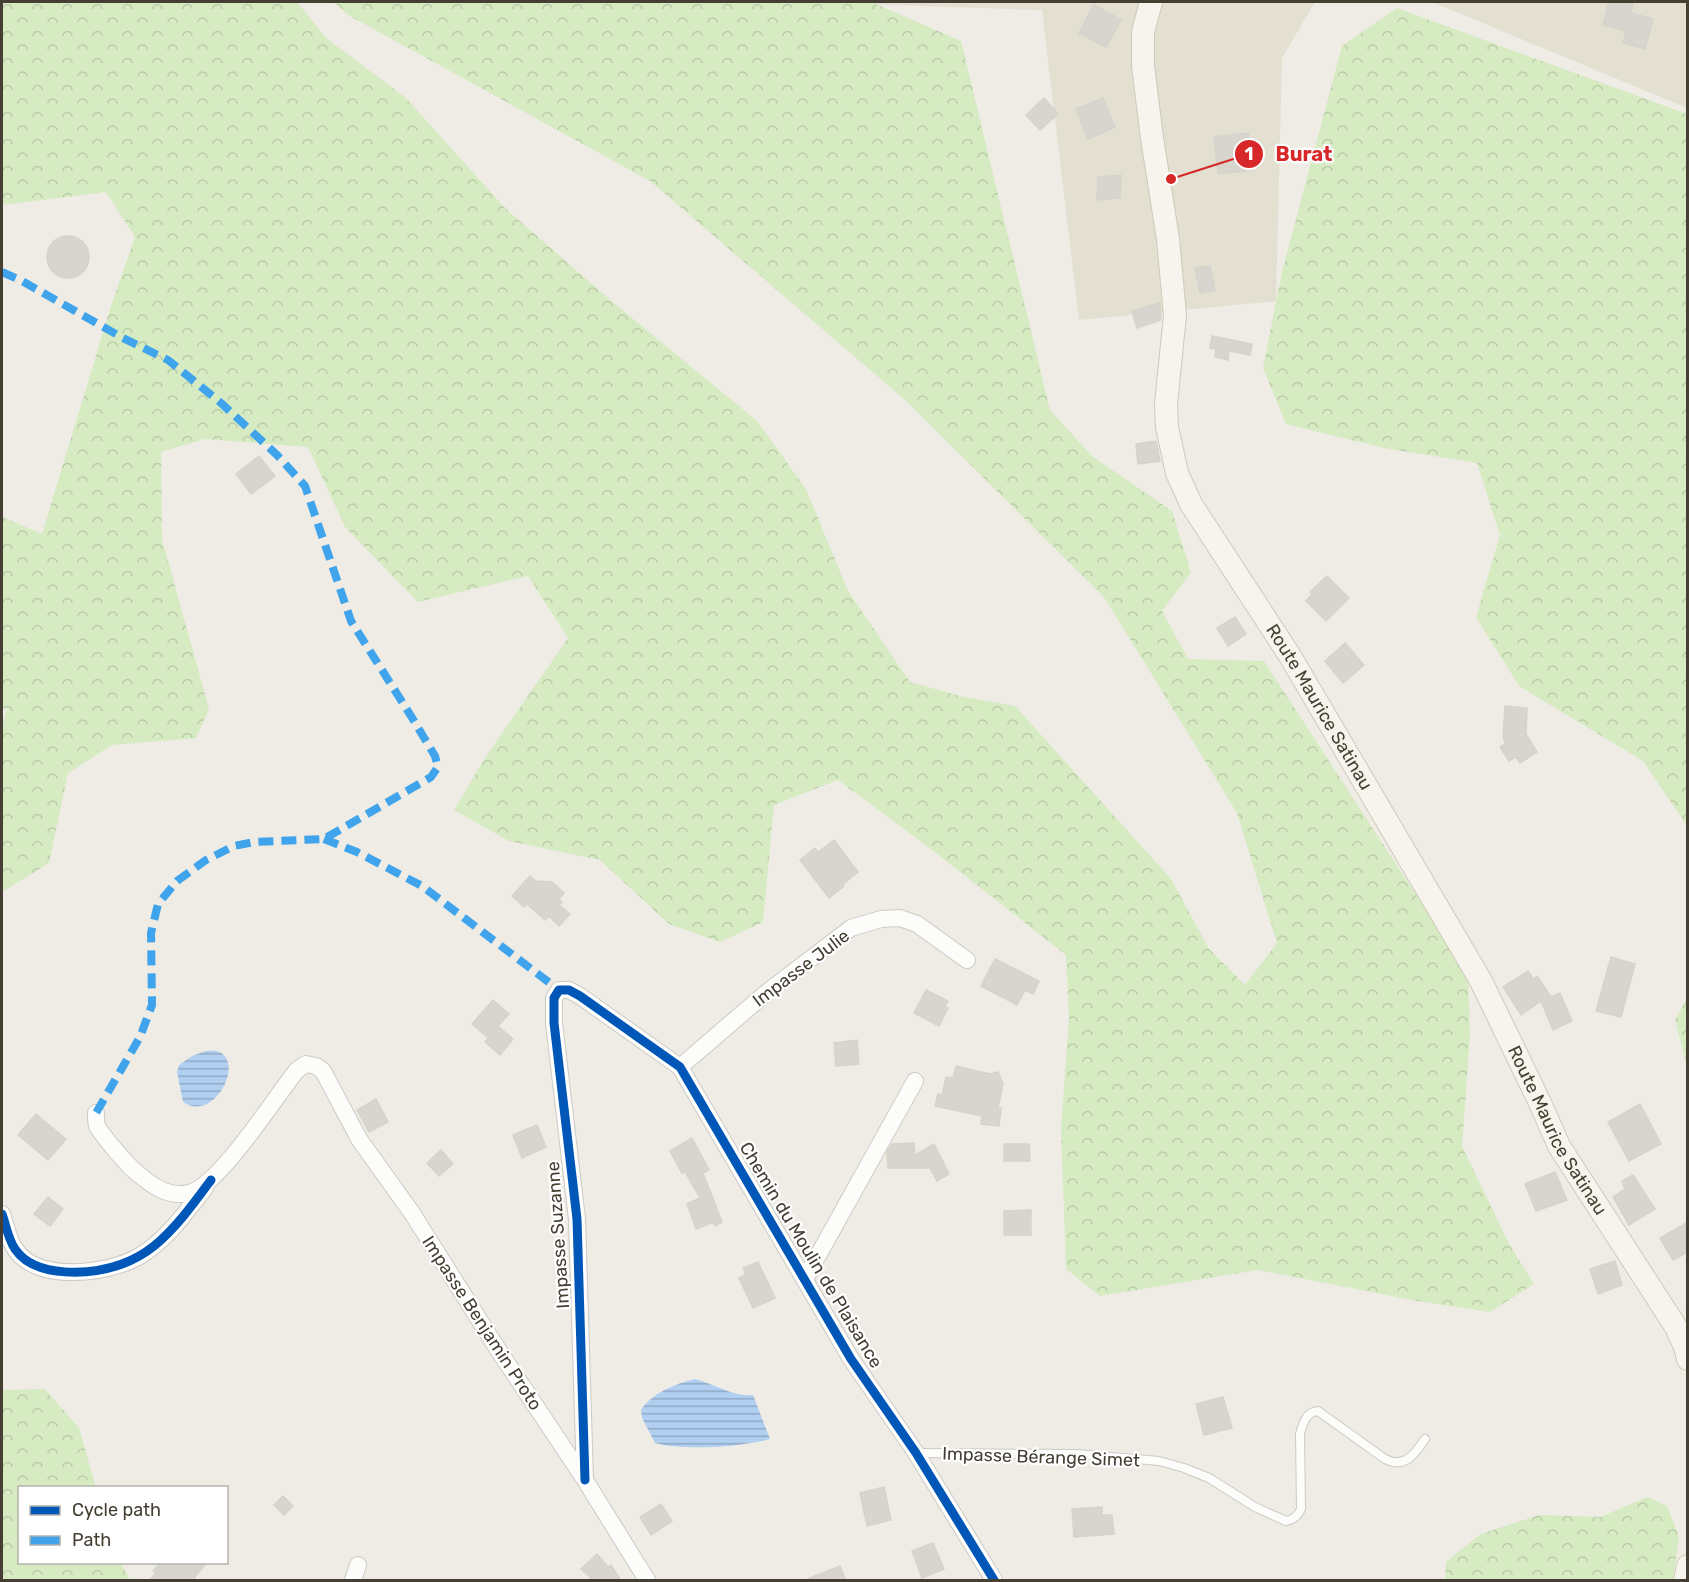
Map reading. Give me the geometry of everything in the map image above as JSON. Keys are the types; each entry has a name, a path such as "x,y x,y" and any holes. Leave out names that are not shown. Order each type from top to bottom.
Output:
{"main road":[{"name":"Route Maurice Satinau","path":"1150,2 1143,32 1143,66 1168,239 1175,315 1166,404 1167,427 1178,473 1191,504 1290,656 1481,981 1559,1146 1676,1327 1688,1359"},
{"path":"1685,1581 1688,1566"}],"street":[{"name":"Impasse Julie","path":"680,1067 765,993 851,928 881,919 900,918 917,924 967,960"},
{"name":"Chemin du Moulin de Plaisance","path":"559,990 569,990 580,996 680,1067 851,1359 916,1453 994,1581"},
{"name":"Impasse Suzanne","path":"559,990 554,998 554,1023 577,1219 585,1479"},
{"name":"Impasse Benjamin Proto","path":"211,1180 258,1123 297,1070 306,1064 316,1066 323,1071 359,1139 412,1213 497,1348 585,1479 647,1581"},
{"path":"805,1279 915,1081"},
{"path":"96,1113 97,1125 130,1168 154,1187 176,1194 189,1193 211,1180"},
{"path":"2,1214 15,1249 26,1260 60,1273 88,1271 120,1265 138,1257 155,1245 181,1218 211,1180"}],"lane":[{"name":"Impasse Bérange Simet","path":"916,1453 1076,1454 1159,1461 1209,1478 1255,1507 1286,1521 1298,1515 1301,1509 1300,1434 1306,1417 1312,1412 1318,1411 1393,1463 1409,1459 1425,1439"}],"shaded area":[{"path":"803,2 1315,2 1282,58 1276,301 1079,320 1042,10"},
{"path":"1432,2 1687,2 1687,108"}],"green space":[{"path":"2,2 297,2 326,38 406,98 506,209 609,299 757,421 806,489 848,591 910,682 960,696 1015,706 1171,879 1209,949 1245,985 1277,943 1237,813 1104,597 904,399 650,181 348,15 334,2 871,2 961,41 1050,410 1092,456 1172,511 1191,572 1162,611 1188,659 1264,661 1468,975 1470,1035 1462,1146 1509,1244 1534,1284 1490,1312 1412,1300 1258,1270 1100,1296 1066,1269 1061,1129 1069,1018 1066,955 838,780 774,805 763,922 720,942 669,924 600,860 509,841 454,810 487,755 568,638 528,576 418,602 345,527 308,447 205,439 161,452 162,539 209,709 196,738 112,745 68,773 49,863 2,892 2,727 7,709 2,708 2,517 42,534 111,306 135,237 106,192 2,205"},
{"path":"1397,8 1687,114 1687,826 1643,761 1519,686 1476,617 1500,535 1477,463 1384,448 1286,424 1263,368 1282,272 1342,46"},
{"path":"1688,999 1687,1067 1675,1020"},
{"path":"45,1389 79,1428 96,1486 18,1486 18,1564 122,1564 130,1580 2,1580 2,1390"},
{"path":"1648,1497 1667,1506 1679,1537 1673,1580 1445,1580 1446,1562 1481,1534 1539,1515 1600,1517"}],"water":[{"path":"206,1051 216,1051 225,1056 228,1076 216,1097 206,1104 195,1106 183,1102 177,1072 179,1065 192,1056"},
{"path":"695,1379 731,1392 753,1395 770,1439 712,1447 681,1447 655,1443 642,1418 641,1410 651,1399 665,1390"}],"building":[{"path":"1609,2 1633,3 1631,13 1653,19 1645,49 1623,43 1626,31 1603,25"},
{"path":"1094,5 1121,20 1106,47 1079,33"},
{"path":"1044,98 1058,114 1040,130 1026,115"},
{"path":"1103,98 1115,127 1088,139 1076,109"},
{"path":"1248,133 1252,170 1218,174 1214,137"},
{"path":"1121,175 1120,198 1097,200 1098,177"},
{"path":"68,236 83,242 89,257 83,272 68,278 53,272 47,257 53,242"},
{"path":"1210,266 1215,290 1200,293 1195,268"},
{"path":"1160,303 1161,320 1137,328 1132,311"},
{"path":"1212,336 1252,344 1250,355 1229,351 1228,360 1215,357 1216,349 1210,348"},
{"path":"1156,441 1160,461 1138,464 1136,444"},
{"path":"259,456 275,476 251,494 236,474"},
{"path":"1327,576 1349,598 1326,621 1306,601 1312,594 1310,592"},
{"path":"1235,617 1246,634 1228,646 1217,628"},
{"path":"1345,643 1364,665 1343,683 1325,661"},
{"path":"1505,706 1527,708 1526,734 1537,752 1520,763 1516,757 1509,761 1500,747 1505,744 1503,736"},
{"path":"834,840 858,872 829,898 800,860 815,848 818,852"},
{"path":"530,876 536,881 552,882 564,893 559,899 562,902 559,905 570,914 559,926 549,916 545,920 527,904 524,907 512,896"},
{"path":"1611,957 1635,964 1621,1017 1596,1011"},
{"path":"995,959 1039,981 1033,994 1025,990 1017,1005 981,986"},
{"path":"1528,971 1533,979 1537,976 1551,997 1560,993 1572,1021 1553,1030 1541,1001 1521,1015 1503,987"},
{"path":"926,990 948,1001 945,1007 948,1008 939,1026 914,1013"},
{"path":"493,1000 509,1014 498,1026 513,1039 500,1055 485,1042 488,1038 472,1024"},
{"path":"857,1040 859,1064 836,1066 834,1043"},
{"path":"956,1066 990,1074 998,1072 1003,1084 998,1108 1001,1108 999,1126 981,1124 982,1116 935,1106 938,1094 942,1095 946,1077 953,1078"},
{"path":"376,1099 388,1122 369,1132 357,1110"},
{"path":"1640,1104 1661,1144 1629,1161 1608,1122"},
{"path":"36,1114 66,1139 48,1160 18,1135"},
{"path":"537,1125 546,1147 522,1158 513,1135"},
{"path":"692,1138 709,1170 703,1173 722,1222 715,1226 714,1222 696,1229 687,1204 700,1198 670,1151"},
{"path":"914,1143 915,1155 934,1144 949,1174 937,1181 930,1168 888,1168 887,1152 892,1144"},
{"path":"1004,1144 1029,1144 1030,1161 1004,1161"},
{"path":"441,1150 453,1164 439,1176 427,1163"},
{"path":"1555,1172 1567,1200 1536,1211 1525,1184"},
{"path":"1633,1175 1655,1209 1629,1225 1613,1197 1625,1189 1622,1181"},
{"path":"48,1197 63,1209 50,1226 34,1214"},
{"path":"1031,1210 1031,1235 1004,1235 1004,1211"},
{"path":"1688,1222 1688,1252 1673,1260 1660,1238"},
{"path":"1615,1261 1622,1285 1598,1294 1590,1269"},
{"path":"758,1262 775,1298 753,1308 739,1278 746,1274 743,1268"},
{"path":"1223,1397 1232,1428 1204,1435 1196,1404"},
{"path":"884,1487 891,1520 867,1526 860,1493"},
{"path":"283,1496 293,1506 284,1515 274,1505"},
{"path":"661,1504 672,1521 651,1535 640,1517"},
{"path":"1102,1507 1102,1515 1112,1515 1114,1534 1074,1537 1072,1509"},
{"path":"933,1543 944,1569 922,1578 912,1551"},
{"path":"597,1554 608,1567 611,1565 621,1581 587,1581 591,1578 581,1569"},
{"path":"159,1564 205,1564 192,1581 149,1581 156,1573 153,1571"},
{"path":"840,1566 846,1581 805,1581 805,1580"}],"marked path":[{"path":"2,272 168,360 221,403 277,455 305,486 351,621 435,756 438,767 431,777 324,839 254,842 234,846 206,860 177,881 158,904 151,933 152,1005 140,1037 96,1113"},
{"path":"324,839 357,852 422,886 559,990"}],"cycle path":[{"path":"585,1480 577,1219 554,1023 554,998 559,990 569,990 580,996 680,1067 851,1359 916,1453 994,1580"},
{"path":"2,1214 13,1245 24,1259 50,1270 95,1271 126,1262 154,1246 177,1223 211,1180"}],"place":[{"name":"Burat","path":"1171,179"}]}
